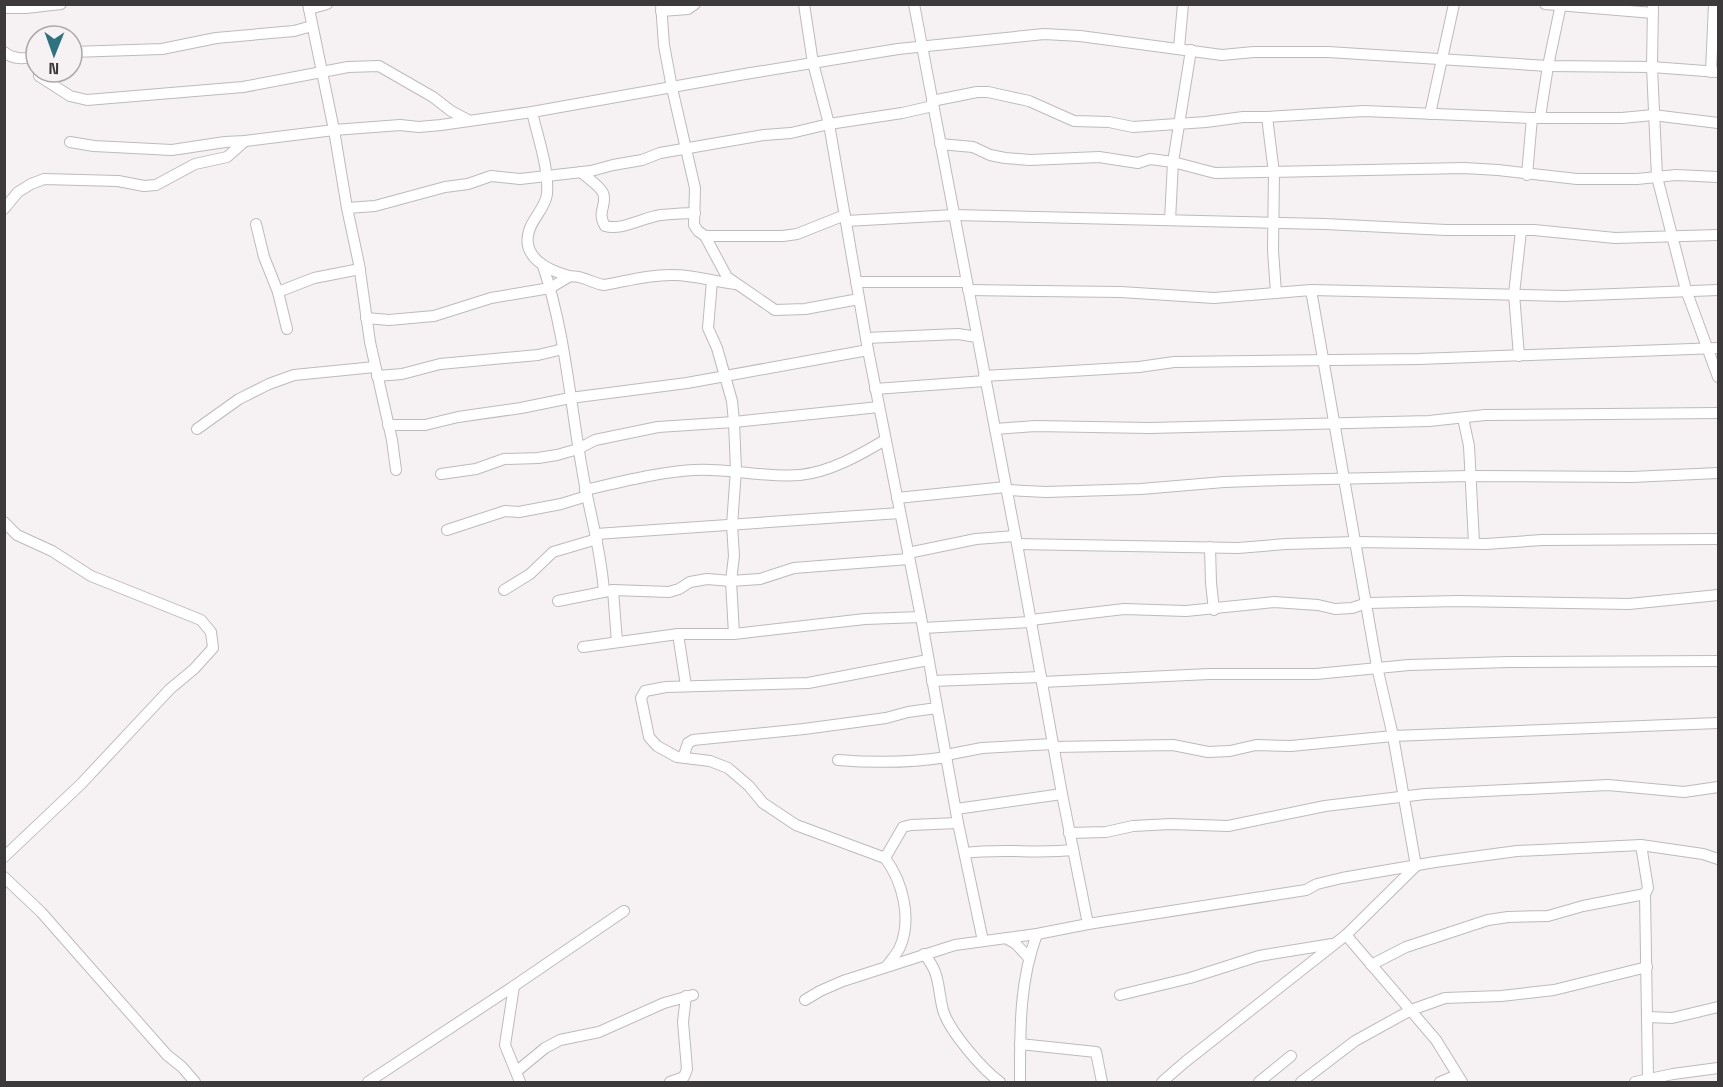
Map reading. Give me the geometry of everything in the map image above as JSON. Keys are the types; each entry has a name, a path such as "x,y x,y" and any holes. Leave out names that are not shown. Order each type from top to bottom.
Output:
{"street":[{"path":"4,8 26,9 61,4"},
{"path":"327,4 309,7 326,101 334,130 346,208 360,269 366,318 396,470"},
{"path":"695,4 688,9 661,8 664,45 672,88 695,188 694,225 705,236 727,277 775,310 805,309 859,299"},
{"path":"804,4 813,63 829,124 875,389 922,622 958,823 983,941"},
{"path":"914,4 1088,924"},
{"path":"1179,48 1183,4"},
{"path":"1430,114 1454,4"},
{"path":"1545,4 1653,9 1653,115 1657,177 1686,290 1713,348 1719,377"},
{"path":"70,142 150,151 334,130 400,125 419,127 532,112 898,49 1044,34 1179,48 1204,54 1328,52 1548,66 1652,67 1715,72 1713,4"},
{"path":"1527,175 1536,118 1561,5"},
{"path":"84,52 162,50 216,38 294,31 312,26"},
{"path":"1170,220 1173,162 1191,50"},
{"path":"4,52 10,57 24,57"},
{"path":"51,84 70,96 87,100 143,97 201,89 243,87 322,71 379,66 468,120"},
{"path":"346,208 375,206 445,187 468,184 491,176 520,179 581,172 687,148 791,133 829,124 902,113 965,94 988,92 1029,101 1074,121 1109,122 1133,127 1243,117 1364,111 1536,118 1622,118 1653,115 1719,123"},
{"path":"532,112 546,176 544,205 530,227 526,240 530,254 543,266 604,285 671,274 735,284"},
{"path":"1267,117 1274,173 1273,250 1276,293"},
{"path":"4,209 18,192 44,179 156,185 195,164 227,157 245,141"},
{"path":"940,144 964,145 990,155 1030,160 1099,157 1133,163 1150,159 1173,162 1215,173 1464,168 1606,180 1677,175 1719,177"},
{"path":"581,172 603,191 604,198 600,214 605,226 623,225 660,215 695,213"},
{"path":"705,236 783,236 797,234 845,218 954,215 1325,224 1521,231 1615,238 1719,235"},
{"path":"256,224 264,257 278,292 287,329"},
{"path":"1519,356 1514,294 1521,231"},
{"path":"543,266 563,349 586,493 602,561 617,642"},
{"path":"278,292 314,278 360,269"},
{"path":"366,318 389,320 434,316 491,298 550,288 570,276"},
{"path":"712,281 708,328 717,348 732,400 734,422 736,470 732,525 734,556 731,581 735,634"},
{"path":"856,282 1121,292 1214,298 1311,290 1563,296 1719,290"},
{"path":"1311,290 1377,667 1394,736 1416,866"},
{"path":"388,425 425,425 458,417 570,398 724,377 867,344 958,334 977,337"},
{"path":"875,389 985,378 1139,367 1174,362 1519,356 1713,348"},
{"path":"197,429 239,399 294,375 376,371 402,374 440,364 538,355 563,349"},
{"path":"441,474 476,469 504,459 557,455 595,440 658,427 734,422 879,407"},
{"path":"995,429 1035,426 1149,428 1463,418 1485,415 1719,413"},
{"path":"1463,418 1469,446 1474,543"},
{"path":"447,530 495,513 519,512 561,504 586,493 649,476 694,470 736,470 778,475 802,475 843,462 885,440"},
{"path":"897,498 1006,488 1046,492 1141,489 1224,482 1470,476 1632,477 1719,473"},
{"path":"504,590 530,574 553,552 596,537 900,513"},
{"path":"4,522 17,535 52,551 91,576 201,620 211,632 213,648 81,784 4,857"},
{"path":"558,602 608,591 669,592 679,590 690,582 707,579 731,581 760,579 794,568 908,556 976,538 1210,547 1356,542 1486,544 1542,540 1719,539"},
{"path":"1210,547 1214,610"},
{"path":"583,647 678,634 735,634 841,622 1031,621 1124,609 1214,610 1274,602 1318,605 1335,609 1352,608 1366,603 1458,601 1629,604 1719,596"},
{"path":"678,634 686,686"},
{"path":"887,966 899,949 906,930 904,900 893,869 885,858 858,846 796,825 763,803 749,786 728,768 710,761 668,753 657,746 649,737 641,698 645,691 653,689 808,683 928,660"},
{"path":"932,681 1041,680 1198,674 1316,674 1377,667 1509,662 1719,661"},
{"path":"683,757 688,743 693,740 804,729 886,718 937,708"},
{"path":"838,760 914,762 982,748 1053,745 1173,745 1208,752 1256,746 1291,746 1394,736 1719,723"},
{"path":"1069,833 1106,832 1133,826 1171,824 1228,826 1325,806 1403,796 1608,785 1684,792 1719,788"},
{"path":"956,809 1062,794"},
{"path":"885,858 903,827 958,823"},
{"path":"1641,845 1648,888 1645,894 1648,1079"},
{"path":"805,1000 843,981 955,945 1037,934 1306,890 1317,884 1342,878 1416,866 1517,851 1641,845 1719,859"},
{"path":"964,853 987,850 1030,853 1073,850"},
{"path":"1162,1083 1185,1062 1346,935 1416,866"},
{"path":"4,877 41,912 167,1055 182,1067 195,1083"},
{"path":"1371,965 1406,947 1488,920 1548,916 1583,906 1645,894"},
{"path":"368,1083 624,911"},
{"path":"1020,1083 1020,1014 1028,957 1037,934"},
{"path":"1346,935 1436,1040 1460,1079 1440,1083"},
{"path":"1006,938 1016,944 1028,957"},
{"path":"1120,995 1190,978 1259,956 1335,944"},
{"path":"924,954 939,979 943,1011 951,1027 977,1062 1000,1083"},
{"path":"1301,1083 1355,1041 1411,1010 1445,998 1501,996 1570,987 1647,967"},
{"path":"514,986 505,1045 520,1083"},
{"path":"517,1071 544,1048 560,1040 586,1036 614,1027 664,1004 689,996 684,1022 687,1069 684,1077 670,1083"},
{"path":"1648,1017 1672,1018 1719,1007"},
{"path":"1020,1044 1096,1052 1102,1083"},
{"path":"1259,1083 1291,1056"},
{"path":"1635,1083 1719,1068"}]}
